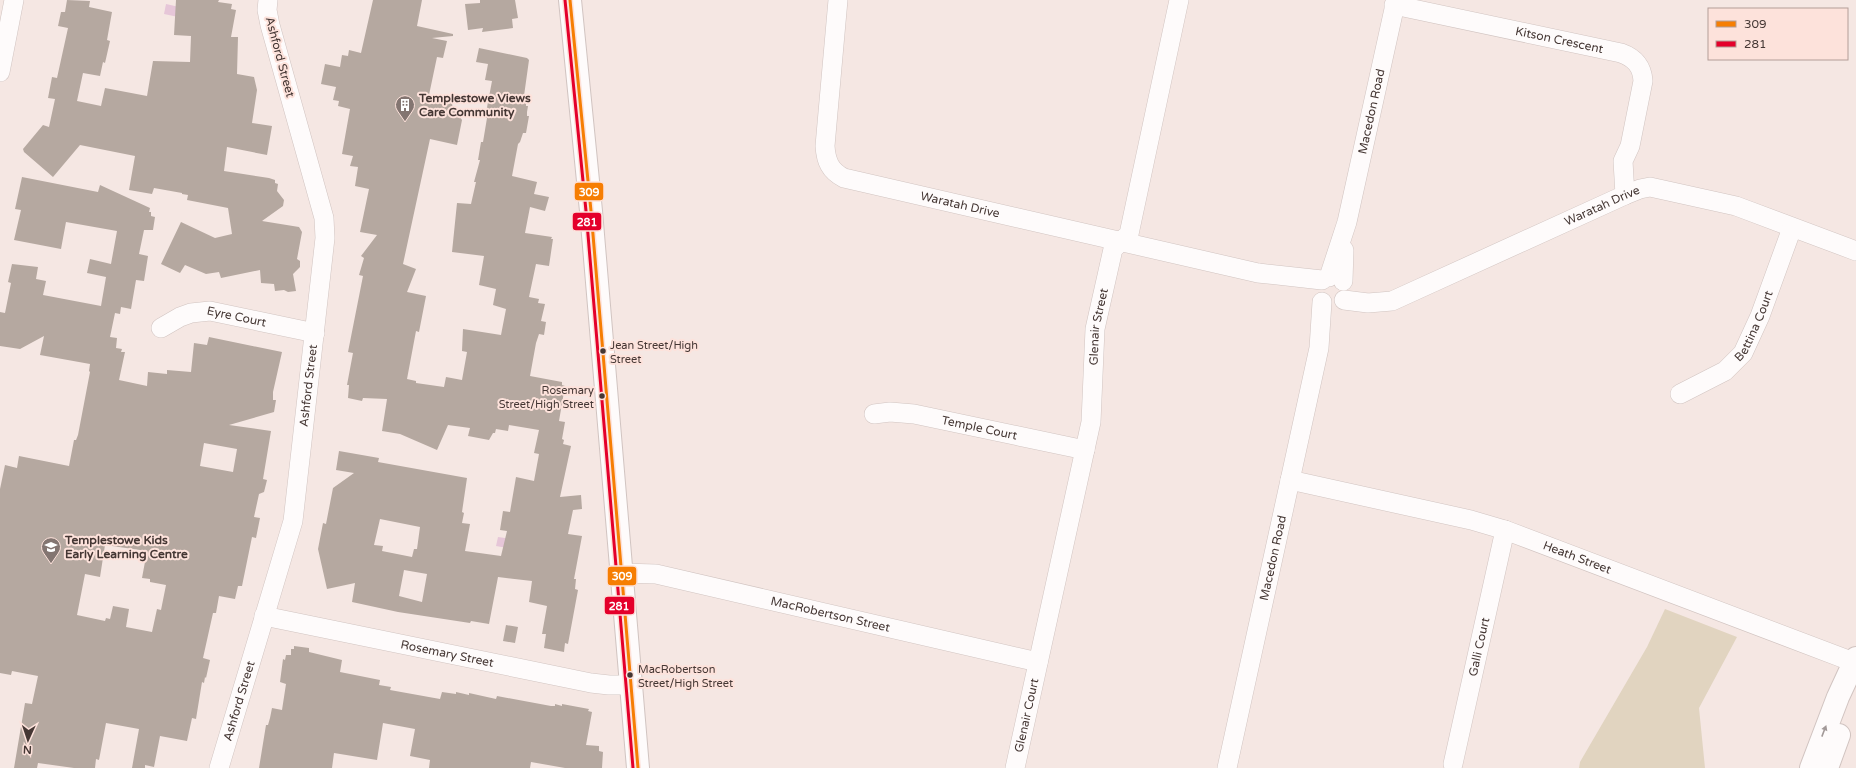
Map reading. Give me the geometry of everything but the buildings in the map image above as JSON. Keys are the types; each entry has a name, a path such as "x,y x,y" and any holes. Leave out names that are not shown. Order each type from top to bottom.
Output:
{"main road":[{"path":"570,0 591,211 638,768"},
{"path":"1811,768 1824,729 1855,661"},
{"path":"1827,768 1844,720 1856,692"}],"street":[{"path":"0,72 14,0"},
{"name":"Ashford Street","path":"219,768 293,524 297,504 325,227 270,25 267,10 268,0"},
{"name":"Waratah Drive","path":"838,0 825,146 829,166 839,175 852,180 1258,272 1382,303 1402,297 1632,192 1659,188 1719,201 1856,250"},
{"name":"Glenair Street","path":"1038,662 1092,412 1095,329 1113,249 1129,234 1179,0"},
{"name":"Kitson Crescent","path":"1395,3 1630,56 1640,66 1643,81 1630,146 1634,169 1632,192"},
{"name":"Macedon Road","path":"1227,768 1395,3"},
{"name":"Bettina Court","path":"1680,394 1725,371 1743,353 1760,316 1792,228"},
{"name":"Eyre Court","path":"161,328 191,313 210,311 315,333"},
{"name":"Temple Court","path":"874,414 890,412 914,414 1085,450"},
{"name":"Heath Street","path":"1290,480 1471,520 1504,530 1855,661"},
{"name":"Galli Court","path":"1453,764 1504,530"},
{"name":"MacRobertson Street","path":"622,573 656,574 1038,662"},
{"name":"Rosemary Street","path":"264,616 591,683 631,685"},
{"name":"Glenair Court","path":"1015,768 1038,662"}],"shaded area":[{"path":"166,4 188,9 183,18 164,14"},
{"path":"498,537 531,542 529,552 496,546"},
{"path":"1665,609 1737,637 1699,708 1705,768 1579,768 1580,762 1647,647"}],"transit line":[{"name":"281","path":"565,0 586,211 633,768"},
{"name":"309","path":"570,0 591,211 638,768"}],"place":[{"name":"Templestowe Views Care Community","path":"405,122"},
{"name":"Jean Street/High Street","path":"603,351"},
{"name":"Rosemary Street/High Street","path":"602,396"},
{"name":"Templestowe Kids Early Learning Centre","path":"51,564"},
{"name":"MacRobertson Street/High Street","path":"630,675"}]}
